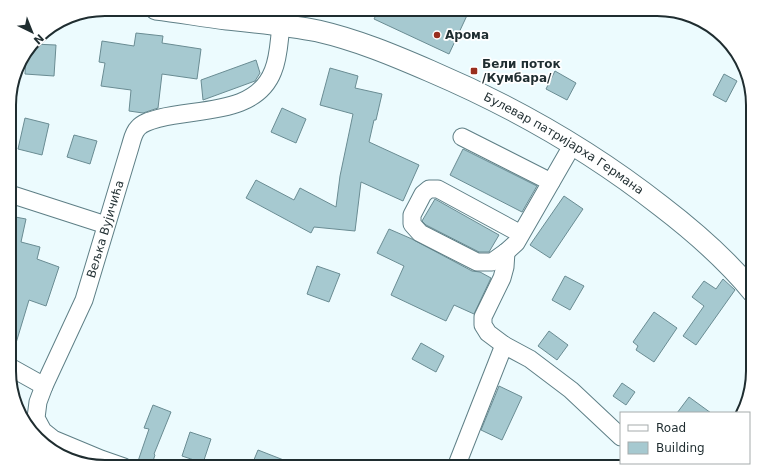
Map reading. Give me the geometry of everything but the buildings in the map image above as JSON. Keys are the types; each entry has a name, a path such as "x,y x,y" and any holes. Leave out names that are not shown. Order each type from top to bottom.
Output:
{"main road":[{"name":"Булевар патријарха Германа","path":"207,16 318,31 392,55 482,94 573,144 642,191 685,224 711,247 746,284"}],"street":[{"name":"Вељка Вујичића","path":"32,423 44,386 84,300 106,224 137,128 142,124 163,118 231,106 248,100 258,93 267,82 273,71 281,26"},
{"path":"462,137 551,182"},
{"path":"521,234 438,189 429,189 423,194 412,215 412,224 420,233 478,262 492,262 516,243 573,144"},
{"path":"16,196 106,224"},
{"path":"506,252 505,268 502,278 483,317 483,325 488,333 504,345 530,359 572,390 620,436"},
{"path":"459,460 504,345"},
{"path":"16,370 44,386"},
{"name":"Вељка Вујичића","path":"33,424 53,438 104,460"}],"place":[{"name":"Арома","path":"437,35"},
{"name":"Бели поток /Кумбара/","path":"474,71"}]}
